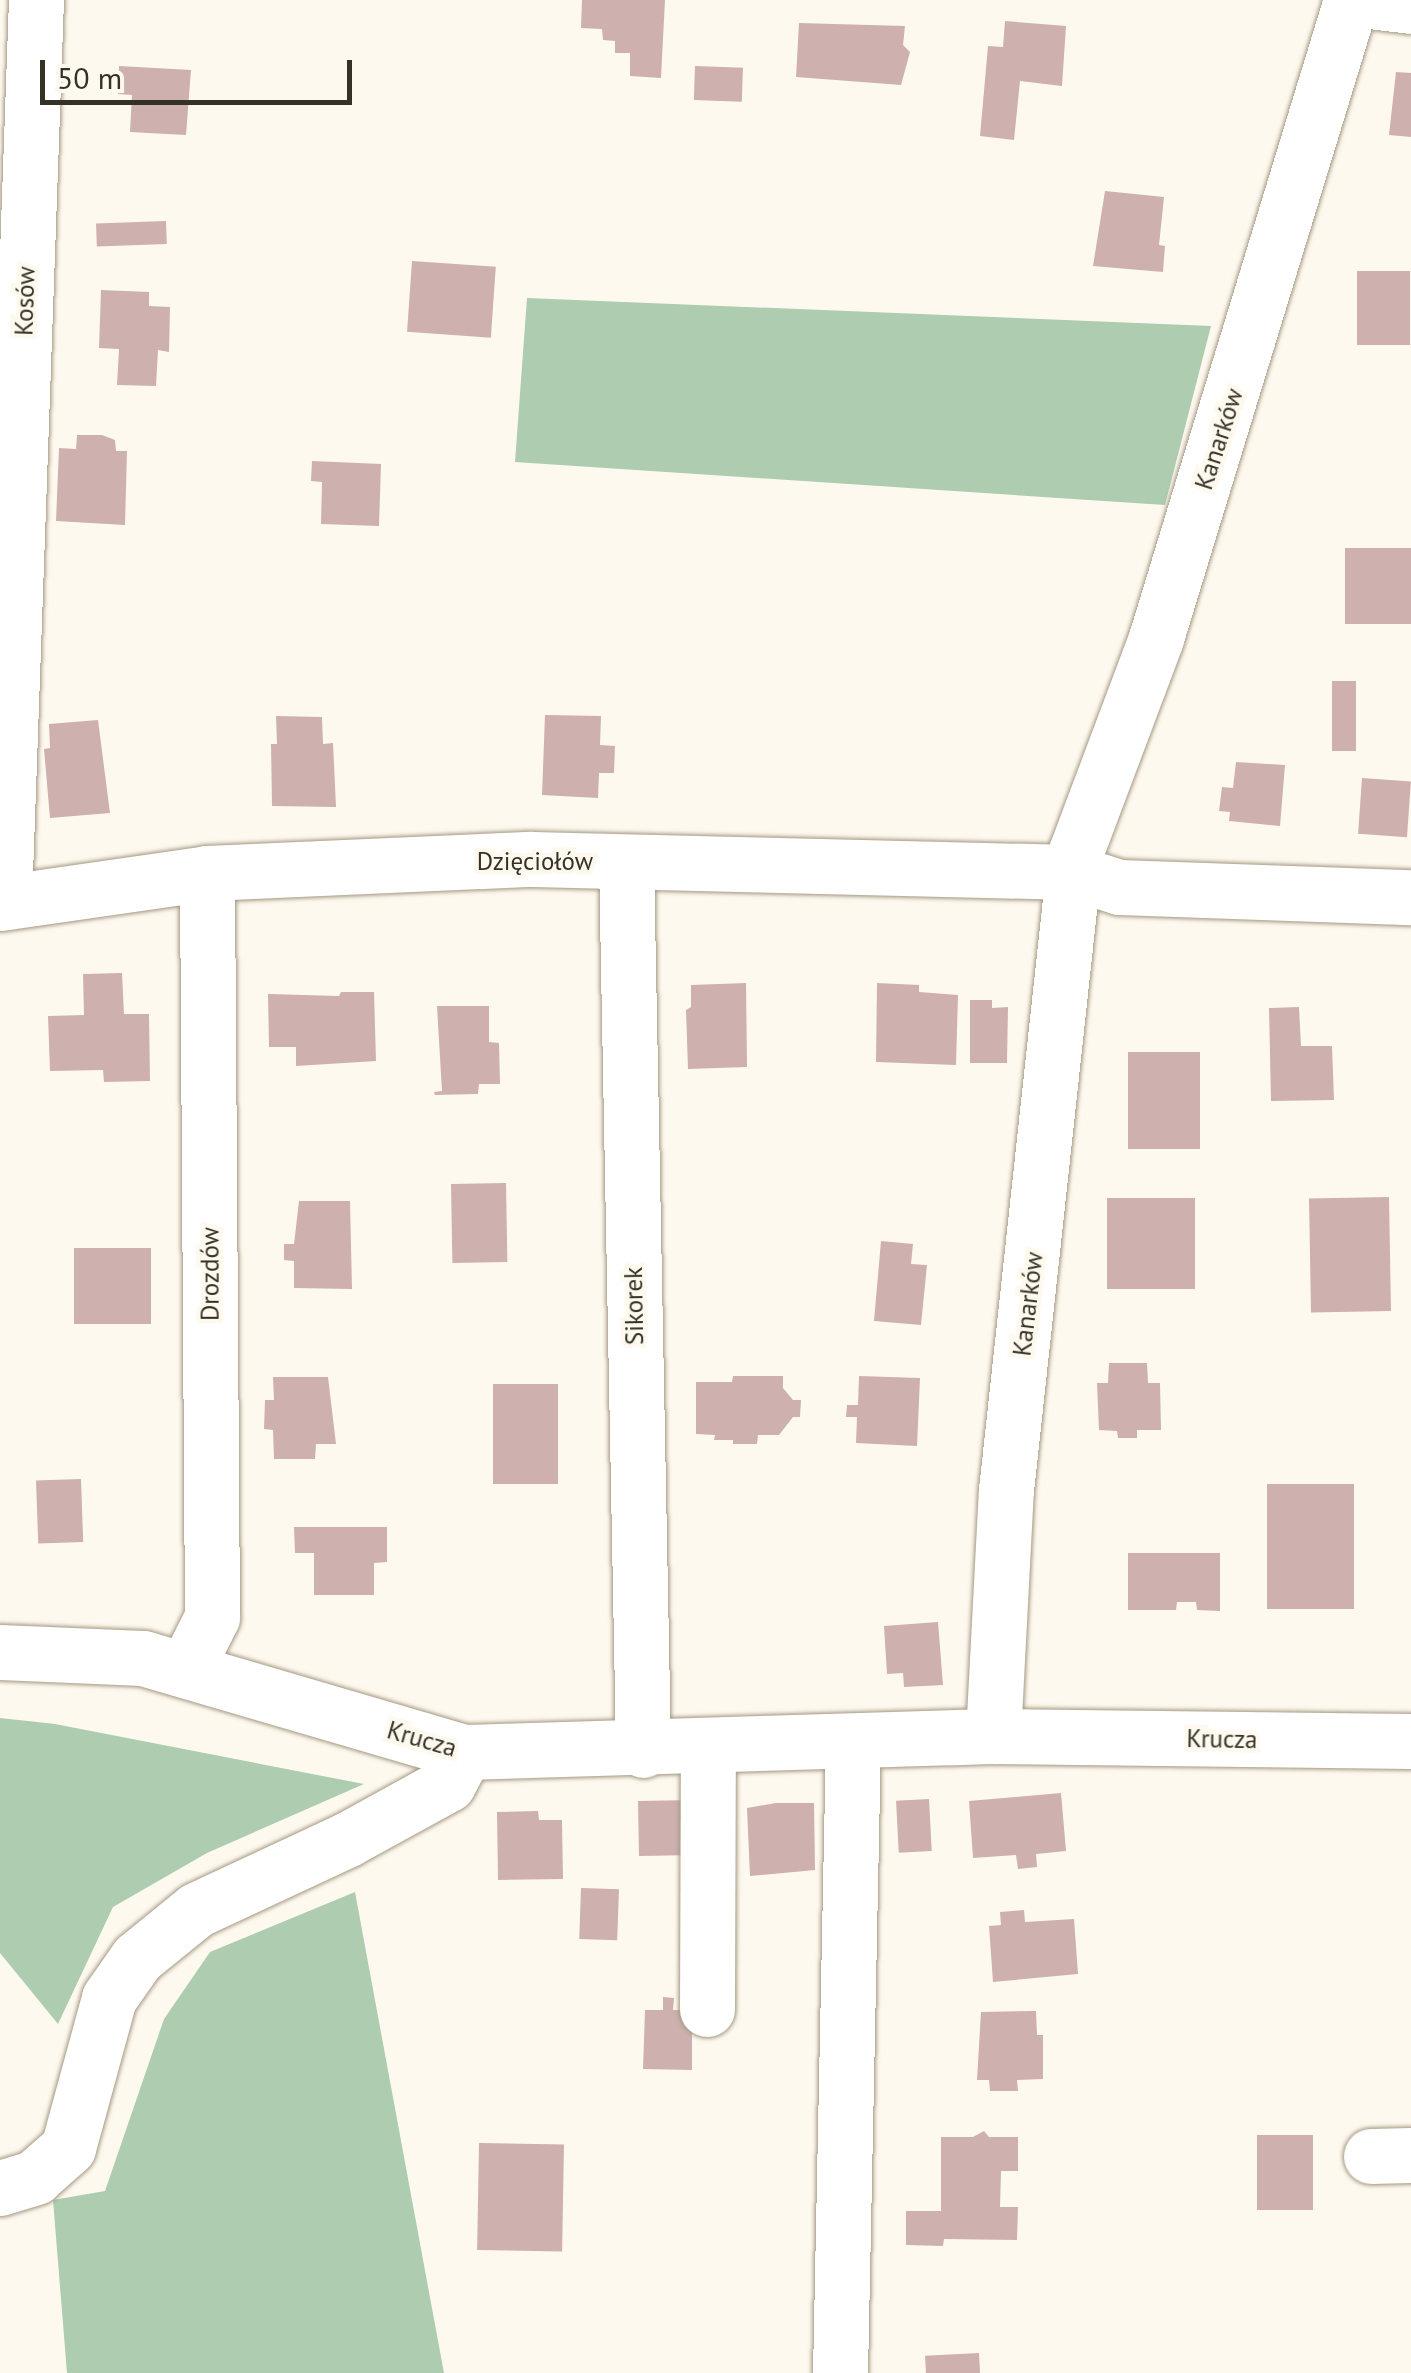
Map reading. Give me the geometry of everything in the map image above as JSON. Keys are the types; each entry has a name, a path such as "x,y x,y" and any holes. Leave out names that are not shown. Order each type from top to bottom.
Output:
{"street":[{"path":"0,2 11,0"},
{"name":"Kosów","path":"2,902 36,0"},
{"name":"Kanarków","path":"993,1736 1006,1490 1052,1100 1074,854 1162,619 1351,0"},
{"path":"1362,0 1411,6"},
{"name":"Dzięciołów","path":"2,902 207,873 532,858 1072,872"},
{"name":"Sikorek","path":"626,862 643,1750"},
{"path":"1072,872 1119,886 1411,897"},
{"name":"Drozdów","path":"186,1669 212,1616 207,873"},
{"name":"Krucza","path":"0,1652 143,1658 464,1752 643,1750 993,1736 1411,1741"},
{"path":"840,2373 853,1741"},
{"path":"707,2009 708,1747"},
{"path":"0,2188 35,2177 68,2148 110,1998 148,1947 196,1910 348,1840 448,1784 464,1752"}],"green space":[{"path":"527,298 1211,326 1165,505 515,462"},
{"path":"0,1718 55,1724 364,1784 207,1853 113,1907 58,2024 0,1953"},
{"path":"355,1892 444,2373 67,2373 53,2200 105,2191 164,2019 210,1952"}],"building":[{"path":"582,0 665,0 661,78 630,76 630,53 615,53 615,41 603,40 602,29 581,28"},
{"path":"1005,21 1066,26 1062,86 1020,81 1014,140 980,136 988,46 1003,47"},
{"path":"799,23 905,26 903,45 910,52 901,85 796,77"},
{"path":"119,66 191,70 186,135 130,132 132,95 118,94"},
{"path":"695,66 743,68 742,102 694,100"},
{"path":"1396,72 1411,73 1411,137 1389,135"},
{"path":"1105,191 1164,197 1159,245 1165,246 1163,272 1093,266"},
{"path":"166,221 167,244 97,246 96,223"},
{"path":"412,261 496,267 491,338 407,332"},
{"path":"1357,271 1410,271 1410,345 1357,345"},
{"path":"101,290 149,292 149,306 170,307 169,352 158,350 156,386 117,385 119,349 99,348"},
{"path":"77,435 102,435 115,440 116,451 127,451 125,525 56,521 59,448 76,449"},
{"path":"312,461 381,464 379,526 321,524 322,482 311,481"},
{"path":"1345,548 1411,548 1411,624 1345,624"},
{"path":"1332,681 1356,681 1356,751 1332,751"},
{"path":"545,715 601,716 600,745 615,746 614,773 599,773 598,798 542,795"},
{"path":"276,716 322,717 323,744 333,743 336,807 272,806 271,744 277,744"},
{"path":"98,720 110,813 50,818 44,749 50,748 49,724"},
{"path":"1236,762 1285,765 1280,826 1229,821 1230,812 1219,811 1222,787 1233,788"},
{"path":"1362,778 1411,781 1407,837 1358,834"},
{"path":"122,973 124,1014 149,1014 150,1081 104,1082 103,1070 50,1071 48,1016 84,1015 83,974"},
{"path":"746,983 747,1067 688,1069 686,1010 691,1007 691,985"},
{"path":"877,983 919,985 919,992 958,995 956,1065 876,1062"},
{"path":"341,992 374,992 376,1061 296,1066 296,1047 269,1047 268,994 339,996"},
{"path":"970,1000 992,1000 992,1008 1008,1007 1007,1063 970,1063"},
{"path":"437,1006 489,1006 489,1042 499,1043 500,1084 479,1084 478,1094 435,1095 434,1092 442,1091"},
{"path":"1299,1007 1301,1046 1332,1046 1334,1100 1271,1101 1269,1008"},
{"path":"1128,1052 1200,1052 1200,1149 1128,1149"},
{"path":"506,1183 507,1262 452,1263 451,1184"},
{"path":"1389,1197 1391,1311 1311,1312 1309,1198"},
{"path":"1107,1198 1195,1198 1195,1289 1107,1289"},
{"path":"299,1201 350,1201 352,1289 294,1288 294,1261 284,1260 284,1244 294,1244"},
{"path":"881,1241 913,1244 911,1264 927,1265 921,1325 874,1321"},
{"path":"74,1248 151,1248 151,1324 74,1324"},
{"path":"1109,1363 1147,1363 1148,1383 1160,1383 1161,1430 1137,1430 1137,1438 1118,1438 1117,1431 1099,1430 1097,1383 1108,1383"},
{"path":"733,1376 783,1376 783,1388 793,1400 801,1400 800,1417 793,1417 779,1435 758,1435 757,1444 733,1444 733,1440 714,1440 715,1435 696,1434 696,1382 732,1382"},
{"path":"859,1376 920,1378 917,1446 856,1443 857,1417 846,1417 847,1405 858,1405"},
{"path":"273,1377 328,1377 336,1444 316,1444 315,1459 274,1459 273,1430 264,1429 265,1400 274,1400"},
{"path":"493,1384 558,1384 558,1484 493,1484"},
{"path":"81,1479 83,1542 38,1544 36,1481"},
{"path":"1267,1484 1354,1484 1354,1609 1267,1609"},
{"path":"294,1527 387,1527 387,1562 374,1563 374,1595 314,1595 314,1553 295,1553"},
{"path":"1128,1553 1220,1553 1220,1611 1197,1610 1196,1602 1177,1602 1176,1610 1128,1610"},
{"path":"938,1622 943,1685 904,1687 903,1673 887,1674 884,1626"},
{"path":"1061,1793 1066,1851 1036,1854 1037,1867 1018,1869 1016,1855 973,1858 969,1801"},
{"path":"929,1799 932,1851 899,1853 896,1801"},
{"path":"694,1800 695,1855 639,1856 638,1801"},
{"path":"814,1803 815,1870 750,1876 747,1808"},
{"path":"538,1811 539,1820 562,1820 563,1879 498,1880 497,1812"},
{"path":"581,1888 619,1889 617,1940 579,1939"},
{"path":"1024,1910 1025,1922 1074,1919 1078,1974 993,1982 989,1926 1001,1925 1000,1912"},
{"path":"663,1997 674,1998 673,2010 692,2010 692,2070 643,2069 645,2010 663,2010"},
{"path":"1036,2011 1037,2035 1043,2035 1043,2079 1017,2080 1018,2091 990,2091 989,2080 977,2080 981,2012"},
{"path":"984,2131 989,2137 1018,2137 1018,2171 1001,2171 1000,2207 1018,2207 1017,2240 944,2239 943,2246 906,2245 906,2211 941,2211 941,2137 973,2137"},
{"path":"1257,2135 1313,2135 1313,2210 1257,2210"},
{"path":"479,2143 564,2144 562,2251 477,2250"},
{"path":"979,2353 980,2373 926,2373 925,2356"}]}
